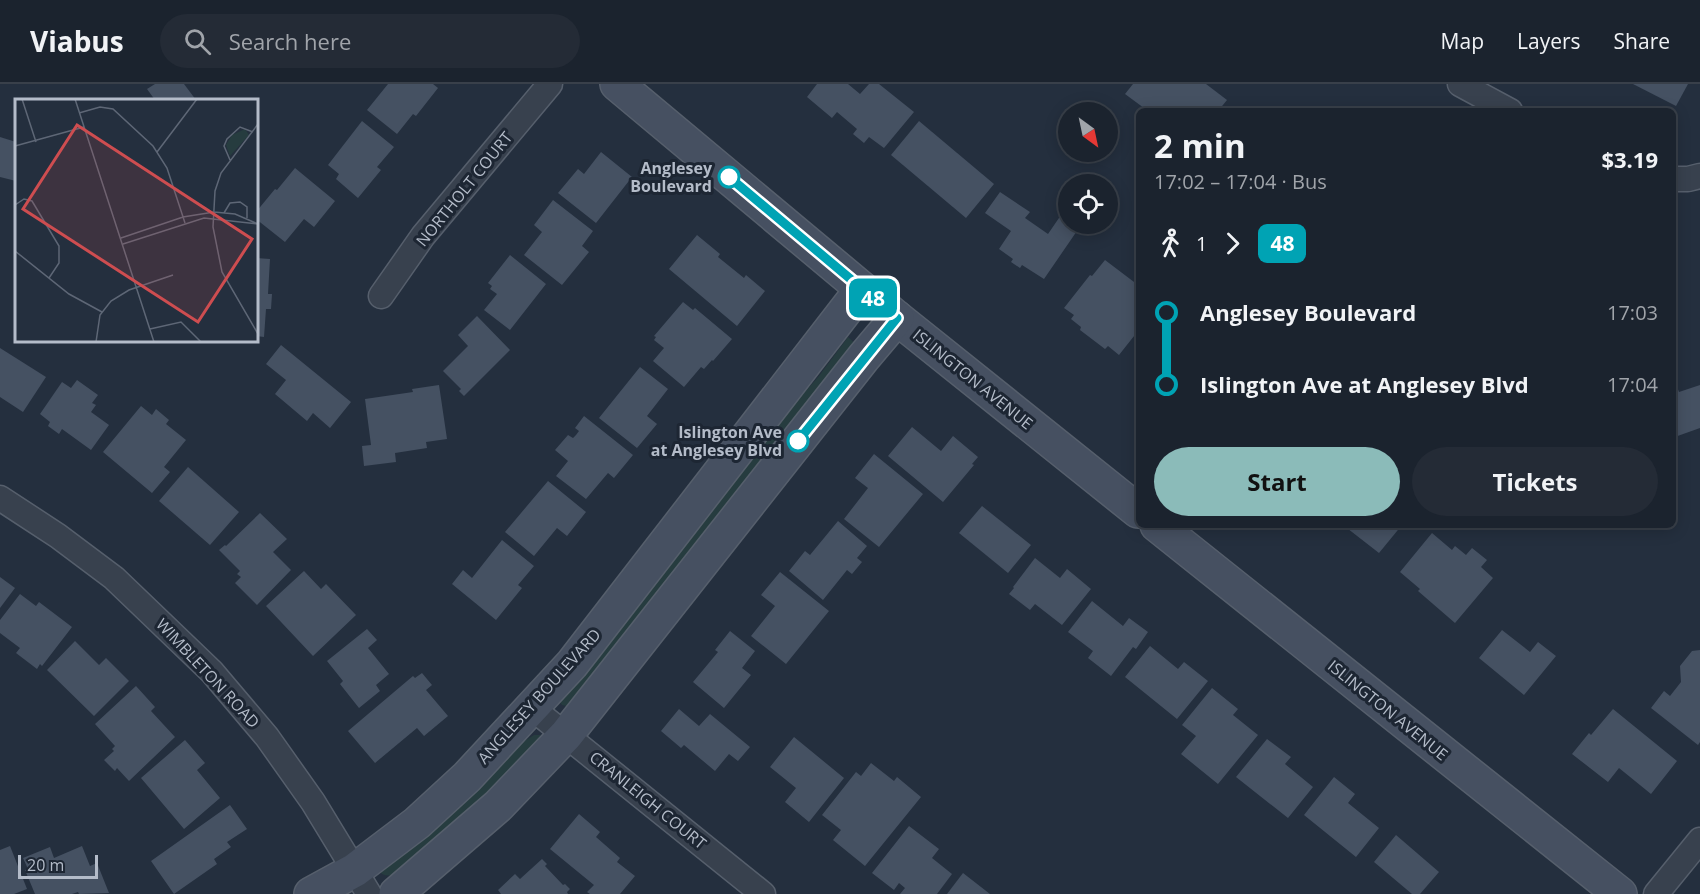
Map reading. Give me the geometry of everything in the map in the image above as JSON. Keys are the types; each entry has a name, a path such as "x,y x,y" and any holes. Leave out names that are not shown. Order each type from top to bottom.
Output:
{"street":[{"name":"NORTHOLT COURT","path":"381,296 423,236 550,84"},
{"name":"ISLINGTON AVENUE","path":"617,84 897,318 1136,509"},
{"path":"1460,84 1504,108"},
{"path":"1676,179 1700,176"},
{"name":"ANGLESEY BOULEVARD","path":"311,894 362,882 532,708 572,664 862,289"},
{"path":"396,894 498,806 566,735 897,318"},
{"name":"WIMBLETON ROAD","path":"0,498 58,536 114,578 212,672 267,737 313,802 362,882"},
{"name":"ISLINGTON AVENUE","path":"1160,528 1620,894"},
{"name":"CRANLEIGH COURT","path":"532,708 763,894"},
{"path":"1656,894 1700,840"}],"green space":[{"path":"848,337 859,347 570,707 562,705 559,701 774,427 819,376"},
{"path":"534,735 540,735 543,740 410,868 389,876 379,871 507,752"}],"building":[{"path":"155,84 184,84 195,99 154,99 147,89"},
{"path":"388,84 433,84 438,88 416,116 413,114 397,134 367,110"},
{"path":"817,84 848,84 860,94 869,84 879,84 914,112 884,148 869,137 864,143 853,134 857,129 837,112 832,118 807,97"},
{"path":"1133,84 1206,84 1227,100 1220,108 1144,108 1125,94"},
{"path":"1633,84 1688,84 1676,106"},
{"path":"362,121 394,147 377,167 381,170 358,198 336,179 339,174 328,165"},
{"path":"919,121 994,184 966,218 891,155"},
{"path":"0,137 15,142 15,181 0,177"},
{"path":"601,152 632,177 596,223 558,193 578,169 584,174"},
{"path":"295,168 335,201 314,227 304,219 285,242 258,221 258,210 275,189 277,190"},
{"path":"1000,192 1030,212 1025,218 1048,234 1058,219 1058,234 1075,234 1044,279 1022,265 1020,268 1011,262 1013,259 999,249 1011,231 985,213"},
{"path":"553,200 593,231 582,246 589,252 562,285 524,255 542,232 534,225"},
{"path":"697,235 720,254 718,257 744,278 746,275 765,291 737,326 669,269"},
{"path":"510,255 546,284 510,330 484,310 497,294 490,289 492,286 488,283"},
{"path":"258,258 270,259 268,294 272,294 271,309 266,309 264,337 258,336"},
{"path":"1105,260 1136,283 1136,334 1119,355 1108,346 1105,349 1080,330 1081,327 1071,319 1074,315 1064,308 1090,275 1092,276"},
{"path":"683,302 693,310 695,308 732,339 713,361 704,369 701,367 684,387 653,361 664,348 654,340 656,337 654,336"},
{"path":"477,316 510,350 464,396 459,391 461,389 443,371 468,346 458,335"},
{"path":"281,345 351,402 330,428 313,413 307,421 275,394 286,380 266,364"},
{"path":"0,348 46,377 23,412 0,397"},
{"path":"640,367 668,389 647,416 657,424 637,448 599,418"},
{"path":"77,380 98,395 92,403 96,405 91,412 109,425 91,450 62,429 59,434 48,426 50,422 40,414 62,382 71,388"},
{"path":"1676,384 1679,392 1700,385 1700,428 1676,437"},
{"path":"439,385 447,439 426,442 427,448 395,453 396,462 364,466 362,446 371,445 365,399 413,392 412,389"},
{"path":"141,406 152,415 156,409 169,420 166,424 186,440 164,467 170,472 152,493 103,452"},
{"path":"584,416 633,455 614,478 608,473 586,499 556,476 568,461 555,450 568,435 573,438 576,435 579,431 575,428"},
{"path":"912,427 941,451 953,436 978,457 943,502 888,456"},
{"path":"874,454 923,494 879,547 844,519 868,488 855,478"},
{"path":"188,467 239,512 210,545 159,501"},
{"path":"548,481 586,512 567,536 557,528 534,556 505,532"},
{"path":"982,506 1031,545 1008,573 959,533"},
{"path":"260,513 287,539 273,552 291,570 257,605 235,583 241,577 237,574 240,571 219,550"},
{"path":"838,521 867,546 857,558 862,562 852,574 847,570 823,600 789,571 805,551 810,555"},
{"path":"1347,528 1400,528 1379,553"},
{"path":"1432,533 1452,550 1455,546 1466,555 1472,548 1487,560 1481,567 1493,578 1455,623 1400,572"},
{"path":"502,540 534,566 518,585 522,588 496,620 452,584 463,570 472,578"},
{"path":"1035,558 1060,578 1067,569 1091,589 1062,625 1035,604 1030,610 1009,594"},
{"path":"304,571 321,589 326,584 356,615 313,656 266,606"},
{"path":"780,572 829,611 786,664 751,636 775,606 761,595"},
{"path":"0,577 15,588 0,608"},
{"path":"20,594 36,606 39,602 72,627 42,666 40,664 37,669 16,653 20,648 0,633 0,620"},
{"path":"1092,601 1123,626 1129,618 1148,632 1136,649 1133,647 1111,676 1088,658 1093,651 1068,632"},
{"path":"367,629 377,640 368,648 389,674 376,685 380,691 359,708 340,684 343,681 327,661"},
{"path":"1502,630 1530,652 1538,642 1556,656 1524,695 1479,658"},
{"path":"730,631 755,651 742,668 751,675 724,708 693,682 718,652 715,650"},
{"path":"75,641 99,665 106,658 129,681 94,716 47,670"},
{"path":"1150,646 1178,669 1184,662 1208,681 1177,719 1125,677"},
{"path":"1700,650 1700,742 1698,745 1651,708 1664,691 1670,696 1681,682 1680,666 1692,651"},
{"path":"422,673 432,685 426,690 448,716 424,736 417,728 375,763 348,731 413,676 415,678"},
{"path":"136,686 155,707 151,711 175,737 129,781 117,768 115,771 104,760 114,751 112,749 115,746 95,724"},
{"path":"1212,688 1238,709 1233,715 1258,735 1218,784 1181,754 1196,736 1182,725"},
{"path":"679,709 699,726 710,714 750,747 738,761 729,754 715,771 684,745 681,748 661,731"},
{"path":"1613,709 1677,761 1651,794 1619,768 1608,782 1572,754"},
{"path":"794,737 844,778 809,822 785,802 796,788 770,767"},
{"path":"1267,739 1291,757 1285,764 1313,787 1288,818 1236,777"},
{"path":"185,740 205,763 197,770 220,798 184,829 141,778"},
{"path":"871,763 894,781 897,777 921,797 865,866 833,840 841,830 822,815 856,772 861,776"},
{"path":"1334,777 1355,794 1348,803 1379,828 1356,857 1304,815"},
{"path":"230,805 247,829 227,842 231,847 214,859 217,864 174,894 151,861"},
{"path":"579,814 600,832 596,837 620,858 617,862 635,876 620,894 590,894 587,892 594,885 550,849"},
{"path":"909,826 939,849 932,858 952,874 937,894 900,894 905,888 899,883 894,890 872,873"},
{"path":"1396,835 1439,872 1420,894 1412,894 1374,862"},
{"path":"10,846 27,889 14,894 0,894 0,850"},
{"path":"82,846 90,866 97,863 109,893 35,894 25,870 28,869 23,858 50,847 54,858"},
{"path":"542,859 547,864 545,866 570,889 568,894 501,894 498,890 515,874 520,879"},
{"path":"963,873 990,894 947,894"}],"bus line":[{"name":"48","path":"729,177 897,318 798,441"}],"place":[{"name":"Anglesey Boulevard","path":"729,177"},
{"name":"Islington Ave at Anglesey Blvd","path":"798,441"}]}
